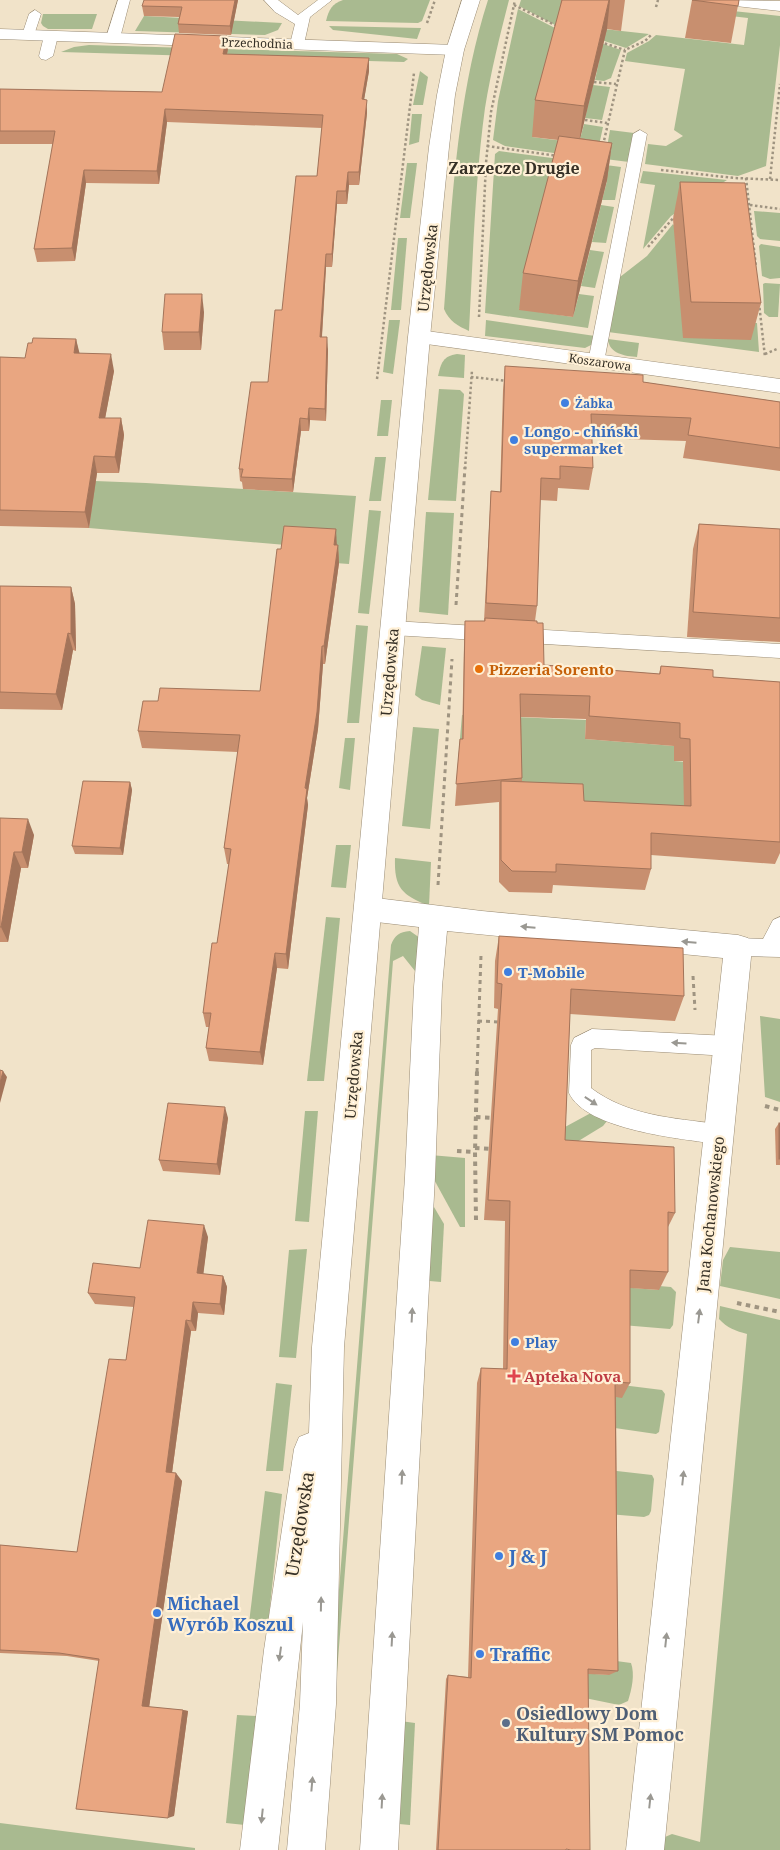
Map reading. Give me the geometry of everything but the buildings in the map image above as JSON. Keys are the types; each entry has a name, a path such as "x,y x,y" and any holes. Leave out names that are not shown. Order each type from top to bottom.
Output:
{"street":[{"name":"Urzędowska","path":"306,1850 318,1704 328,1347 393,628 439,147 446,95 455,50 471,0"},
{"path":"728,0 776,4"},
{"name":"Przechodnia","path":"0,34 455,50"},
{"name":"Koszarowa","path":"420,337 780,386"},
{"path":"368,909 482,923 762,948"},
{"path":"379,1850 420,1177 428,987 434,917"},
{"name":"Jana Kochanowskiego","path":"645,1850 728,1046 762,948"},
{"name":"Urzędowska","path":"259,1850 274,1704 292,1563 328,1347"}],"lane":[{"path":"113,38 124,0"},
{"path":"270,0 280,9 302,22"},
{"path":"297,44 302,22 307,12 326,0"},
{"path":"28,35 35,14"},
{"path":"46,56 51,36"},
{"path":"596,362 640,134"},
{"path":"393,628 780,651"},
{"path":"762,948 780,926"},
{"path":"718,1134 635,1122 591,1103 580,1093 581,1045 592,1038 728,1046"}],"path":[{"path":"426,26 435,0"},
{"path":"479,316 484,182 491,110 501,54 515,0"},
{"path":"656,8 658,0"},
{"path":"514,5 563,29"},
{"path":"599,41 625,50 646,40 652,34"},
{"path":"625,50 599,162 735,178 770,178 780,180"},
{"path":"377,379 414,71"},
{"path":"594,82 616,84"},
{"path":"770,178 780,84"},
{"path":"585,120 607,123"},
{"path":"775,124 780,124"},
{"path":"487,146 562,157"},
{"path":"728,183 735,178"},
{"path":"746,178 756,269"},
{"path":"750,205 780,208"},
{"path":"612,275 642,254 674,217 682,212"},
{"path":"746,240 753,240"},
{"path":"759,300 765,355 777,348"},
{"path":"755,319 761,319"},
{"path":"471,377 490,379"},
{"path":"476,1220 475,1148 482,923"},
{"path":"692,973 695,1017"},
{"path":"478,1021 508,1023"},
{"path":"765,1106 780,1110"},
{"path":"476,1117 505,1119"},
{"path":"475,1148 495,1149"},
{"path":"702,1295 780,1312"}],"green space":[{"path":"343,0 430,0 422,21 418,23 326,21 328,13 336,3"},
{"path":"488,0 509,0 485,108 479,163 469,331 454,323 444,309 453,192 462,114 477,38"},
{"path":"521,0 564,0 558,24 649,34 626,48 555,25 519,6"},
{"path":"518,9 553,27 621,50 611,78 604,81 595,80 599,61 532,137 579,143 584,124 603,127 596,159 505,146 493,140 498,101"},
{"path":"723,10 780,16 780,45 766,166 738,176 645,164 648,144 666,146 683,136 674,130 685,69 625,61 627,53 656,35 744,45 748,18 722,15"},
{"path":"43,14 97,14 92,29 48,29 41,23"},
{"path":"144,16 282,23 278,30 265,35 135,31"},
{"path":"329,26 421,28 417,39 333,30"},
{"path":"89,45 397,54 408,59 404,62 61,52 74,47"},
{"path":"420,71 428,77 423,105 413,105"},
{"path":"593,85 610,87 602,120 585,118"},
{"path":"412,114 422,114 419,142 409,145"},
{"path":"610,130 634,133 629,162 605,159"},
{"path":"499,151 621,167 615,200 602,200 607,181 519,309 573,317 579,294 594,296 588,328 485,313 495,154"},
{"path":"407,163 417,163 410,218 400,218"},
{"path":"643,171 727,180 671,216 643,249 655,185 640,183"},
{"path":"601,205 614,207 606,243 592,242"},
{"path":"754,211 780,213 780,241 760,239 757,236"},
{"path":"673,224 749,323 757,323 759,352 608,332 620,277 647,256"},
{"path":"398,238 407,238 401,310 391,310"},
{"path":"761,244 780,247 780,278 770,279 762,276 759,246"},
{"path":"590,250 604,252 595,288 581,286"},
{"path":"763,284 780,284 778,317 769,317 764,313"},
{"path":"389,320 400,320 393,374 383,372"},
{"path":"486,320 595,336 591,345 585,348 485,336"},
{"path":"608,339 639,343 637,357 623,355 614,351"},
{"path":"465,355 464,378 438,376 443,361 449,356"},
{"path":"439,389 460,390 464,394 456,501 428,500"},
{"path":"381,400 392,400 388,436 377,436"},
{"path":"375,457 386,457 381,501 369,501"},
{"path":"95,481 356,496 349,564 335,563 286,545 89,528"},
{"path":"369,510 381,511 369,614 358,613"},
{"path":"426,512 454,513 448,615 419,612"},
{"path":"356,625 368,626 359,723 347,723"},
{"path":"422,646 446,648 440,705 422,700 415,695"},
{"path":"462,715 586,720 585,739 674,746 674,761 710,764 780,819 578,806 458,761"},
{"path":"413,727 439,729 430,829 402,826"},
{"path":"345,738 355,738 350,790 339,788"},
{"path":"336,845 351,845 346,888 331,887"},
{"path":"395,858 431,862 429,906 412,898 402,889 396,877"},
{"path":"326,917 340,918 324,1081 307,1081"},
{"path":"410,931 420,938 419,976 403,956 393,961 323,1850 318,1850 391,945 398,935"},
{"path":"760,1016 780,1019 780,1102 765,1097"},
{"path":"305,1111 318,1111 309,1222 295,1221"},
{"path":"589,1114 603,1114 607,1121 603,1126 567,1148 492,1122 565,1127"},
{"path":"430,1155 465,1158 465,1227 460,1227 431,1174"},
{"path":"434,1207 444,1224 441,1282 418,1280 421,1220"},
{"path":"730,1247 780,1252 780,1299 720,1286 723,1260"},
{"path":"307,1249 296,1358 279,1357 289,1250"},
{"path":"659,1286 671,1287 676,1292 673,1325 670,1329 622,1325 621,1287 658,1290"},
{"path":"720,1306 780,1320 780,1850 661,1850 665,1837 672,1834 700,1842 747,1334 732,1329 719,1319"},
{"path":"276,1383 292,1385 283,1471 266,1471"},
{"path":"622,1385 662,1390 665,1394 659,1432 656,1434 608,1427 607,1396"},
{"path":"608,1470 652,1475 654,1479 649,1515 644,1517 608,1514"},
{"path":"265,1491 282,1494 268,1625 249,1623"},
{"path":"609,1660 631,1663 633,1682 628,1701 619,1705 580,1697 580,1673 609,1675"},
{"path":"237,1715 256,1716 245,1825 226,1823"},
{"path":"393,1720 415,1723 410,1825 388,1823"},
{"path":"0,1823 195,1848 195,1850 0,1850"}],"place":[{"name":"Żabka","path":"565,403"},
{"name":"Longo - chiński supermarket","path":"514,440"},
{"name":"Pizzeria Sorento","path":"479,669"},
{"name":"T-Mobile","path":"508,972"},
{"name":"Play","path":"515,1342"},
{"name":"Apteka Nova","path":"514,1376"},
{"name":"J & J","path":"499,1556"},
{"name":"Michael Wyrób Koszul","path":"157,1613"},
{"name":"Traffic","path":"480,1654"},
{"name":"Osiedlowy Dom Kultury SM Pomoc","path":"506,1723"}],"district":[{"name":"Zarzecze Drugie","path":"514,168"}]}
